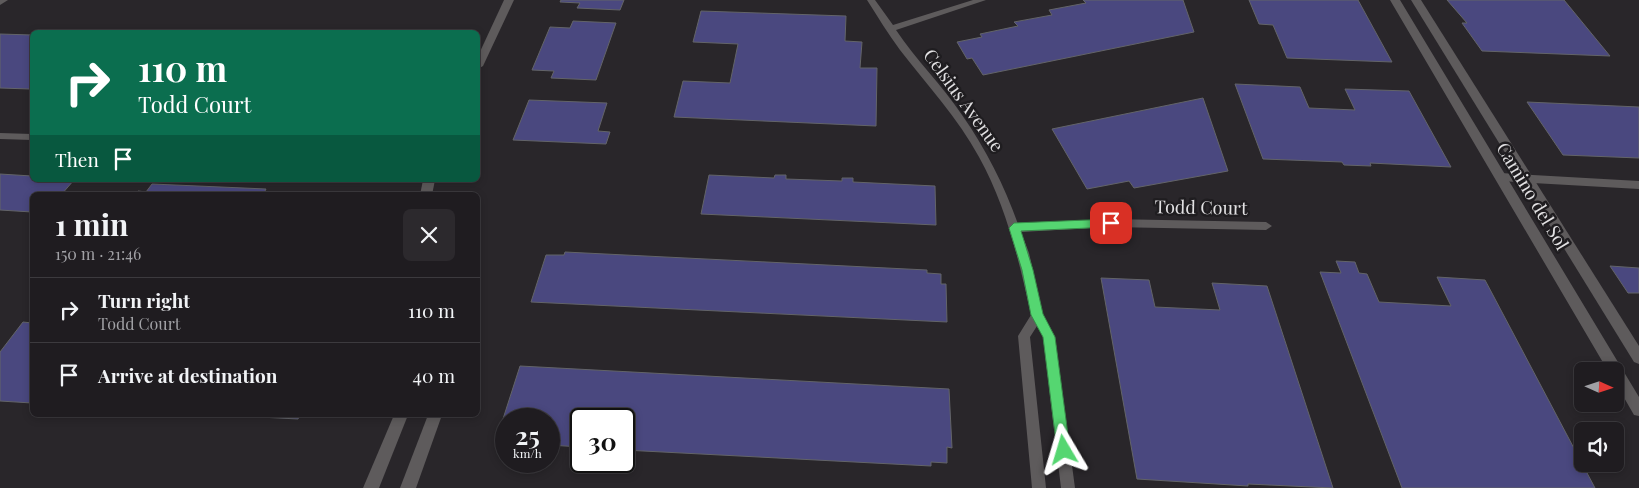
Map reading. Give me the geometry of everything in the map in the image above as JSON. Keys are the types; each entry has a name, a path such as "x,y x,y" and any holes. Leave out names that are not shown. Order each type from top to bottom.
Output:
{"street":[{"path":"480,62 509,0"},
{"name":"Celsius Avenue","path":"871,0 890,29 969,133 990,167 1025,261 1037,315 1049,337 1068,488"},
{"path":"890,29 982,0"},
{"name":"Camino del Sol","path":"1395,0 1639,410"},
{"name":"Camino del Sol","path":"1416,0 1639,358"},
{"path":"0,136 30,137"},
{"path":"1500,177 1639,185"},
{"name":"Todd Court","path":"1014,228 1111,223 1266,226"},
{"path":"1037,315 1024,336 1039,488"},
{"path":"371,488 400,417"},
{"path":"408,488 434,417"}],"building":[{"path":"561,0 624,0 620,10 577,8 580,3 560,2"},
{"path":"1083,0 1183,0 1194,32 983,75 972,58 967,59 957,42 982,37 980,34 1018,26 1014,22 1052,15 1049,10 1086,3"},
{"path":"1249,0 1358,0 1392,62 1287,58 1273,25 1259,24"},
{"path":"1447,0 1564,0 1610,56 1482,51 1462,23 1467,23"},
{"path":"701,11 846,16 845,41 862,42 860,68 877,68 876,126 674,117 683,81 730,83 738,44 693,42"},
{"path":"573,21 616,23 596,80 551,78 554,71 532,70 550,27 570,28"},
{"path":"0,34 30,35 30,89 0,88"},
{"path":"1235,84 1300,87 1309,108 1355,110 1345,89 1409,91 1451,167 1370,163 1371,166 1344,165 1342,162 1263,159"},
{"path":"1203,98 1228,171 1134,188 1129,181 1087,189 1052,129"},
{"path":"529,100 607,103 598,131 610,132 606,144 513,140"},
{"path":"1527,102 1639,107 1639,158 1563,155"},
{"path":"0,174 30,176 30,182 72,182 64,192 30,192 30,212 0,210"},
{"path":"709,175 774,178 775,175 786,175 786,179 842,181 842,178 853,178 853,182 935,186 936,225 701,214"},
{"path":"152,184 266,189 264,192 146,192"},
{"path":"565,252 927,270 927,273 941,274 941,284 946,284 947,322 531,302 546,255 564,255"},
{"path":"1336,261 1355,262 1359,273 1367,274 1379,302 1451,306 1437,277 1485,280 1574,448 1574,472 1587,472 1595,488 1402,488 1320,272 1341,273"},
{"path":"1610,266 1639,268 1639,293 1628,293"},
{"path":"1101,278 1149,280 1155,307 1220,310 1212,283 1267,286 1333,488 1248,484 1248,486 1137,479"},
{"path":"23,322 30,323 30,403 0,401 0,352"},
{"path":"520,366 949,389 952,448 947,447 947,463 931,462 931,466 635,451 635,408 570,408 570,446 560,446 560,408 506,408"},
{"path":"260,417 299,417 298,419"}],"route":[{"path":"1064,450 1049,337 1037,315 1023,252 1014,228 1111,223"}]}
